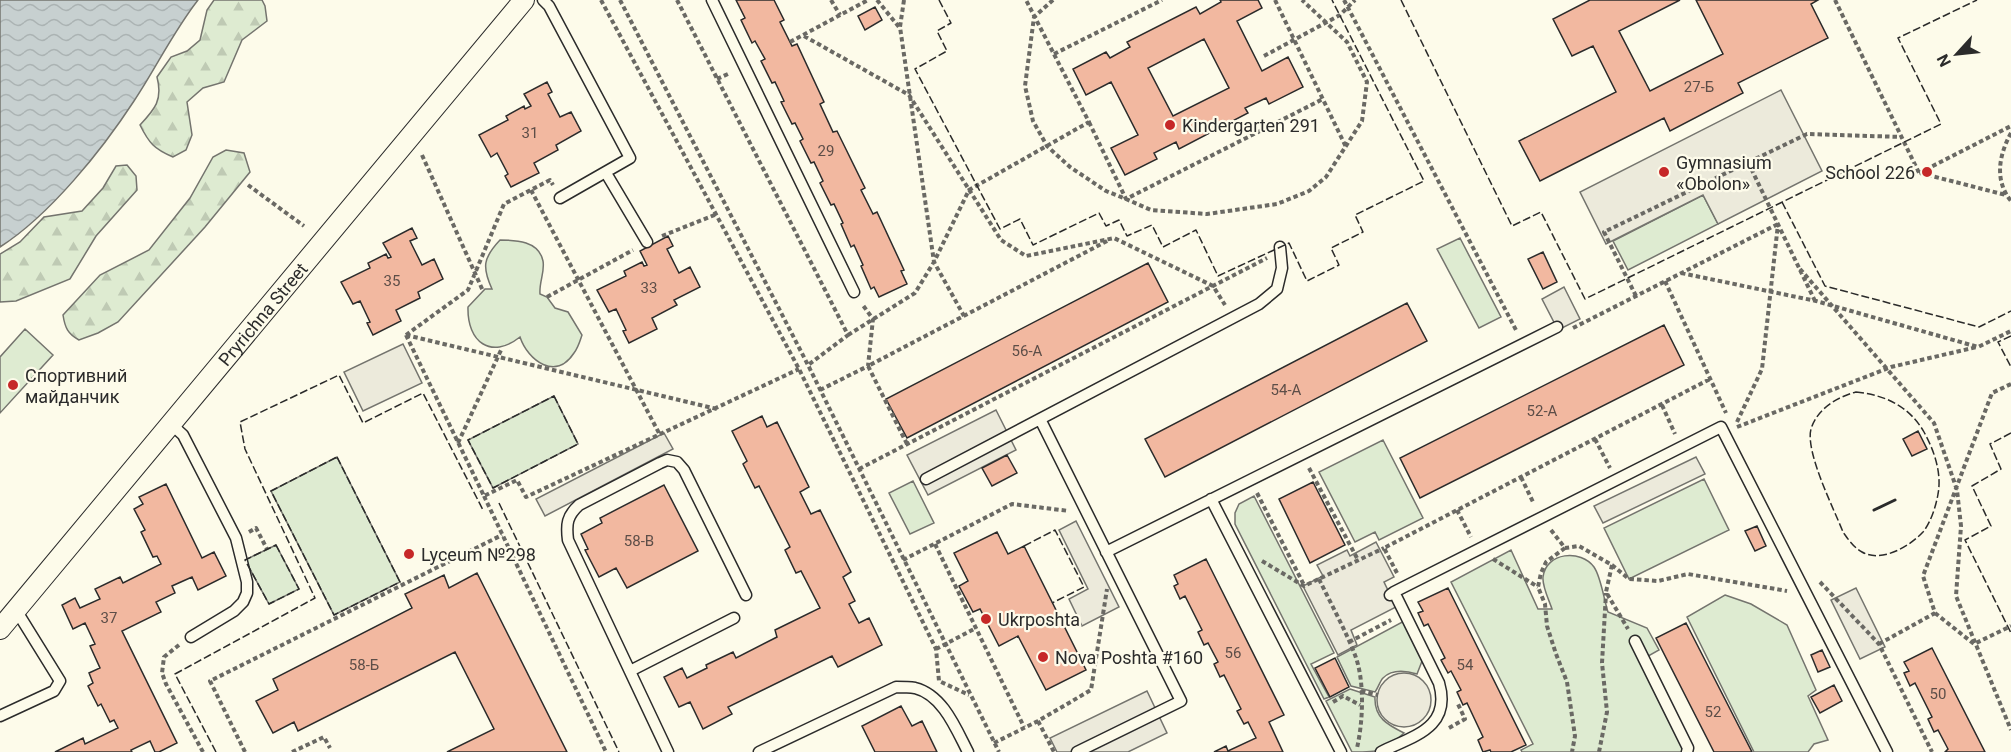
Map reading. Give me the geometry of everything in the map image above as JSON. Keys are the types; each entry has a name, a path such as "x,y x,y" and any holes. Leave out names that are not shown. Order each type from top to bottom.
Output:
{"street":[{"name":"Pryrichna Street","path":"0,629 524,0"}],"lane":[{"path":"543,0 554,16 630,158 560,198"},
{"path":"712,0 854,292"},
{"path":"606,173 647,242"},
{"path":"926,480 1258,304 1277,289 1282,268 1280,249"},
{"path":"1106,552 1557,327"},
{"path":"1040,419 1181,701 1077,752"},
{"path":"171,424 183,435 236,538 248,582 247,593 239,606 191,638"},
{"path":"1381,752 1435,723 1441,710 1442,699 1439,683 1405,613 1392,593 1721,427 1887,752"},
{"path":"668,752 568,540 566,525 570,514 579,505 660,463 667,460 677,462 684,470 746,596"},
{"path":"1211,499 1341,752"},
{"path":"0,716 54,691 60,681 16,610"},
{"path":"630,671 734,618"},
{"path":"1635,641 1688,747 1687,752"},
{"path":"759,752 779,748 896,687 916,688 934,697 951,720 968,752"}],"path":[{"path":"600,0 800,369 936,649 939,681 970,695"},
{"path":"620,0 808,365 999,752"},
{"path":"677,0 848,335"},
{"path":"831,0 840,15"},
{"path":"790,42 868,0"},
{"path":"877,0 900,27"},
{"path":"904,0 900,27 934,262 964,316"},
{"path":"1026,0 1126,199"},
{"path":"1053,0 1034,17 1024,86 1033,121 1047,146 1070,167 1106,191 1151,210 1207,214 1277,204 1310,191 1326,177 1362,121 1367,82 1347,42 1302,0"},
{"path":"1054,54 1162,0"},
{"path":"1275,0 1347,147"},
{"path":"1344,0 1524,344"},
{"path":"1264,56 1327,22 1348,9 1355,0"},
{"path":"1835,0 1919,173"},
{"path":"804,36 909,95 1001,240 1026,256 1114,238 1213,286 1232,318"},
{"path":"1126,199 1323,99"},
{"path":"808,365 848,335 915,293 934,262 969,190 1089,122"},
{"path":"1919,173 2011,126"},
{"path":"1636,296 1604,232 1807,134 1902,137"},
{"path":"2011,134 2002,150 2000,173 2006,195 2011,201"},
{"path":"421,152 483,291"},
{"path":"1748,162 1816,301"},
{"path":"1919,173 2006,195"},
{"path":"406,335 468,290 504,204 550,180 560,198"},
{"path":"248,185 304,226"},
{"path":"531,190 660,435"},
{"path":"547,297 647,242 717,214"},
{"path":"1734,428 1762,369 1778,224"},
{"path":"820,390 1114,238"},
{"path":"859,470 1280,249"},
{"path":"1800,269 1934,423 1957,490 1961,526 1956,596 2011,730"},
{"path":"1680,273 1816,301 1978,347"},
{"path":"1665,281 1734,428"},
{"path":"854,292 873,319 868,366 907,444"},
{"path":"1734,428 1885,369 1978,347 2011,331"},
{"path":"406,335 717,409"},
{"path":"406,335 606,752"},
{"path":"458,443 502,348"},
{"path":"484,496 517,480 526,497 800,369"},
{"path":"1974,644 1935,613 1923,576 1992,393 2011,384"},
{"path":"1662,405 1681,447"},
{"path":"1595,440 1616,480"},
{"path":"1307,463 1358,560"},
{"path":"1521,477 1541,518 1566,548"},
{"path":"1255,489 1304,585"},
{"path":"903,560 1012,504 1087,514"},
{"path":"1457,510 1478,549 1538,587"},
{"path":"245,752 210,681 502,535"},
{"path":"935,544 1024,727"},
{"path":"1572,752 1575,736 1568,682 1547,627 1545,604 1538,587 1546,562 1566,548 1579,546 1612,565 1629,579 1658,581 1688,574 1791,591 1808,597"},
{"path":"1304,585 1384,548"},
{"path":"1257,558 1304,585"},
{"path":"994,743 1091,690 1112,563"},
{"path":"1813,575 1879,644 1932,752"},
{"path":"1319,579 1356,657 1361,691 1361,719 1356,752"},
{"path":"1599,752 1607,712 1602,663 1606,592"},
{"path":"1349,642 1405,613"},
{"path":"1879,644 1935,613"},
{"path":"1974,644 2011,626"},
{"path":"936,649 976,628"},
{"path":"191,638 164,657 162,673 203,752"},
{"path":"1361,691 1377,695"},
{"path":"1325,706 1343,696 1361,705"},
{"path":"1038,721 1054,752"},
{"path":"292,752 324,737 330,748"}],"green space":[{"path":"214,0 262,0 267,21 242,40 224,82 203,88 187,102 192,135 186,150 173,157 153,145 140,125 156,104 159,92 157,77 171,57 187,51 200,40 207,10"},
{"path":"226,150 244,153 250,172 205,227 118,322 79,340 72,335 66,327 63,315 100,275 149,250 190,198 213,157"},
{"path":"127,165 136,176 137,190 96,236 70,279 16,301 0,302 0,254 20,242 44,217 82,211 103,188 116,166"},
{"path":"1703,195 1718,224 1628,270 1613,241"},
{"path":"1460,238 1501,317 1479,328 1437,249"},
{"path":"500,240 520,241 537,249 543,261 540,294 547,297 555,308 568,312 582,335 574,353 559,366 543,365 536,360 529,354 520,337 509,344 491,347 476,338 472,330 468,307 485,289 492,289 486,263 490,252"},
{"name":"Спортивний майданчик","path":"25,329 53,355 0,413 0,357"},
{"path":"554,396 578,444 493,488 468,440"},
{"path":"1383,440 1423,518 1379,540 1375,532 1355,542 1319,472"},
{"path":"337,457 400,582 334,615 271,491"},
{"path":"1704,479 1729,530 1629,579 1604,528"},
{"path":"913,481 934,523 910,534 889,493"},
{"path":"1254,496 1334,653 1311,664 1329,697 1324,699 1235,524 1235,513 1239,504"},
{"path":"276,545 299,589 269,604 245,560"},
{"path":"1511,550 1538,609 1552,609 1543,577 1550,562 1565,556 1581,557 1588,561 1596,571 1608,612 1647,628 1659,650 1641,660 1686,752 1522,752 1521,750 1533,744 1451,582"},
{"path":"1725,595 1751,604 1787,625 1816,690 1808,696 1828,740 1814,744 1808,752 1754,752 1687,617"},
{"path":"1406,620 1424,656 1417,674 1391,673 1383,678 1375,692 1351,686 1337,657"},
{"path":"1350,689 1375,697 1377,710 1383,720 1404,733 1381,750 1352,752 1326,701"}],"shaded area":[{"path":"1781,90 1822,171 1718,224 1703,195 1606,244 1580,192"},
{"path":"1564,287 1580,319 1558,330 1542,299"},
{"path":"403,344 422,383 363,411 344,372"},
{"path":"996,410 1016,450 928,495 907,455"},
{"path":"664,433 673,449 545,516 536,499"},
{"path":"1696,457 1705,474 1603,523 1594,506"},
{"path":"1076,521 1119,607 1082,626 1069,599 1088,589 1059,530"},
{"path":"1376,542 1394,577 1384,582 1396,607 1351,630 1357,645 1338,655 1303,586 1323,576 1317,565 1347,550 1350,556"},
{"path":"1856,588 1885,647 1860,659 1831,600"},
{"path":"1404,673 1414,675 1423,681 1429,690 1431,700 1429,710 1423,719 1414,725 1404,727 1394,725 1385,719 1379,710 1377,700 1379,690 1385,681 1394,675"},
{"path":"1147,691 1167,733 1128,752 1057,752 1050,738"}],"water":[{"path":"0,0 198,0 134,101 91,160 38,218 0,247"}],"building":[{"path":"736,0 774,0 784,20 780,22 792,46 797,44 824,102 820,104 833,132 837,131 865,188 861,190 873,214 877,212 904,270 901,271 907,284 879,297 874,287 871,289 854,245 851,247 834,204 831,205 820,183 823,181 814,162 811,163 800,141 803,139 795,123 792,124 781,102 784,101 775,82 772,83 761,61 765,59 755,41 752,43 741,20 745,18"},
{"path":"1220,0 1258,0 1262,8 1237,21 1262,71 1288,57 1303,87 1269,104 1266,98 1245,108 1248,113 1179,149 1176,142 1154,153 1157,159 1125,175 1111,148 1138,135 1111,82 1086,95 1073,69 1106,52 1110,58 1130,47 1127,42 1196,7 1200,14 1221,2","holes":["1204,39 1229,88 1173,116 1148,68"]},
{"path":"1590,0 1680,0 1619,31 1650,91 1723,54 1696,0 1818,0 1811,4 1828,38 1738,83 1743,93 1670,131 1664,118 1540,181 1519,141 1616,92 1593,46 1572,56 1553,19"},
{"path":"875,7 882,20 865,30 858,16"},
{"path":"547,82 552,92 548,94 560,117 571,112 581,131 556,145 558,150 534,163 539,173 511,187 505,176 508,174 497,153 491,157 479,135 508,120 506,116 524,106 525,109 531,106 524,94"},
{"path":"412,228 417,238 410,241 422,265 434,259 443,279 418,292 420,298 396,310 401,321 373,335 367,323 370,322 360,301 353,304 341,282 370,268 368,263 386,254 388,258 391,257 383,243"},
{"path":"668,236 673,246 667,249 679,273 690,267 700,287 674,300 677,305 652,318 657,329 629,343 623,331 626,330 616,309 609,312 597,290 626,276 624,271 642,262 644,266 647,265 640,251"},
{"path":"1543,252 1557,282 1543,289 1528,259"},
{"path":"1148,263 1168,302 907,438 886,399"},
{"path":"1407,303 1427,341 1165,477 1145,439"},
{"path":"1664,325 1684,365 1420,498 1400,458"},
{"path":"762,416 767,427 777,422 809,487 800,492 811,514 820,510 851,572 843,577 855,601 849,604 859,623 869,618 882,645 838,667 832,656 728,707 732,714 703,729 690,702 679,707 664,677 682,668 687,678 707,668 706,665 733,652 736,658 777,637 775,630 820,608 801,571 796,573 785,550 790,547 759,486 755,488 743,464 747,461 732,431"},
{"path":"1918,431 1927,449 1912,456 1903,439"},
{"path":"1007,455 1017,473 992,486 982,468"},
{"path":"1313,482 1345,545 1310,563 1279,499"},
{"path":"166,484 202,558 214,552 226,576 198,590 192,577 172,586 175,593 156,602 161,612 122,631 177,743 159,752 155,752 150,741 131,750 132,752 55,752 83,738 85,744 118,728 114,720 110,722 101,704 98,706 88,686 93,683 89,673 100,668 90,646 95,644 85,623 73,629 62,605 75,598 80,608 100,599 95,589 120,577 123,583 161,564 157,556 153,557 141,532 145,530 134,509 143,504 139,497"},
{"path":"664,485 698,551 627,588 616,568 599,577 585,550 588,549 581,534 602,523 600,518"},
{"path":"1757,526 1766,546 1755,551 1745,531"},
{"path":"997,532 1008,554 1024,546 1086,670 1046,690 1018,636 999,646 980,609 973,612 959,586 968,581 954,553"},
{"path":"1206,559 1284,715 1269,722 1283,752 1214,752 1226,746 1228,751 1256,738 1248,722 1244,724 1237,711 1241,709 1224,675 1220,677 1214,664 1218,662 1208,643 1204,645 1198,632 1202,630 1185,596 1180,599 1174,586 1178,584 1174,575"},
{"path":"477,573 567,752 447,752 494,729 455,652 298,731 294,722 273,733 256,701 278,690 273,679 412,608 405,594 444,575 449,588"},
{"path":"1448,588 1526,745 1511,752 1491,752 1490,750 1483,752 1478,740 1483,737 1467,703 1463,705 1457,692 1461,690 1451,671 1448,673 1441,660 1445,658 1428,624 1424,626 1418,613 1423,611 1418,602"},
{"path":"1686,623 1752,752 1714,752 1656,638"},
{"path":"1932,648 1985,752 1945,752 1948,749 1938,730 1934,732 1928,719 1932,717 1915,683 1910,686 1904,673 1909,671 1904,662"},
{"path":"1822,650 1830,667 1818,672 1811,655"},
{"path":"1335,658 1349,687 1330,697 1315,668"},
{"path":"1834,685 1842,701 1820,713 1811,697"},
{"path":"901,706 912,726 922,721 937,752 875,752 862,726"}],"fence":[{"path":"939,0 951,23 937,31 947,51 915,69 1000,229 1020,219 1033,245 1099,213 1106,226 1119,220 1127,236 1152,225 1163,247 1196,230 1218,276 1289,243 1307,281 1339,265 1331,248 1363,232 1355,215 1424,181 1332,0"},
{"path":"1401,0 1512,226 1541,212 1585,299 1941,124 1898,38 1977,0"},
{"path":"1782,202 1825,286 1979,327 2011,311"},
{"path":"2011,336 1998,342 2011,367"},
{"path":"216,752 175,674 315,598 245,449 240,422 339,375 363,423 423,393 483,510"},
{"path":"1856,392 1886,399 1911,415 1928,439 1938,470 1937,499 1926,528 1903,548 1878,556 1862,552 1843,532 1816,466 1810,439 1811,429 1818,415 1835,401 1856,392"},
{"path":"554,396 578,444 493,488 468,440 554,396"},
{"path":"2011,433 1990,444 2001,469 1972,486 1991,526 1965,540 2011,633"},
{"path":"337,457 400,582 334,615 271,491 337,457"},
{"path":"499,503 619,752"},
{"path":"1024,546 1055,530 1084,587 1052,603"},
{"path":"276,545 299,589 269,604 245,560 276,545"}],"wall":[{"path":"1874,510 1895,500"}],"place":[{"name":"Kindergarten 291","path":"1170,125"},
{"name":"Gymnasium «Obolon»","path":"1664,172"},
{"name":"School 226","path":"1927,172"},
{"name":"Спортивний майданчик","path":"13,385"},
{"name":"Lyceum №298","path":"409,554"},
{"name":"Ukrposhta","path":"986,619"},
{"name":"Nova Poshta #160","path":"1043,657"}]}
